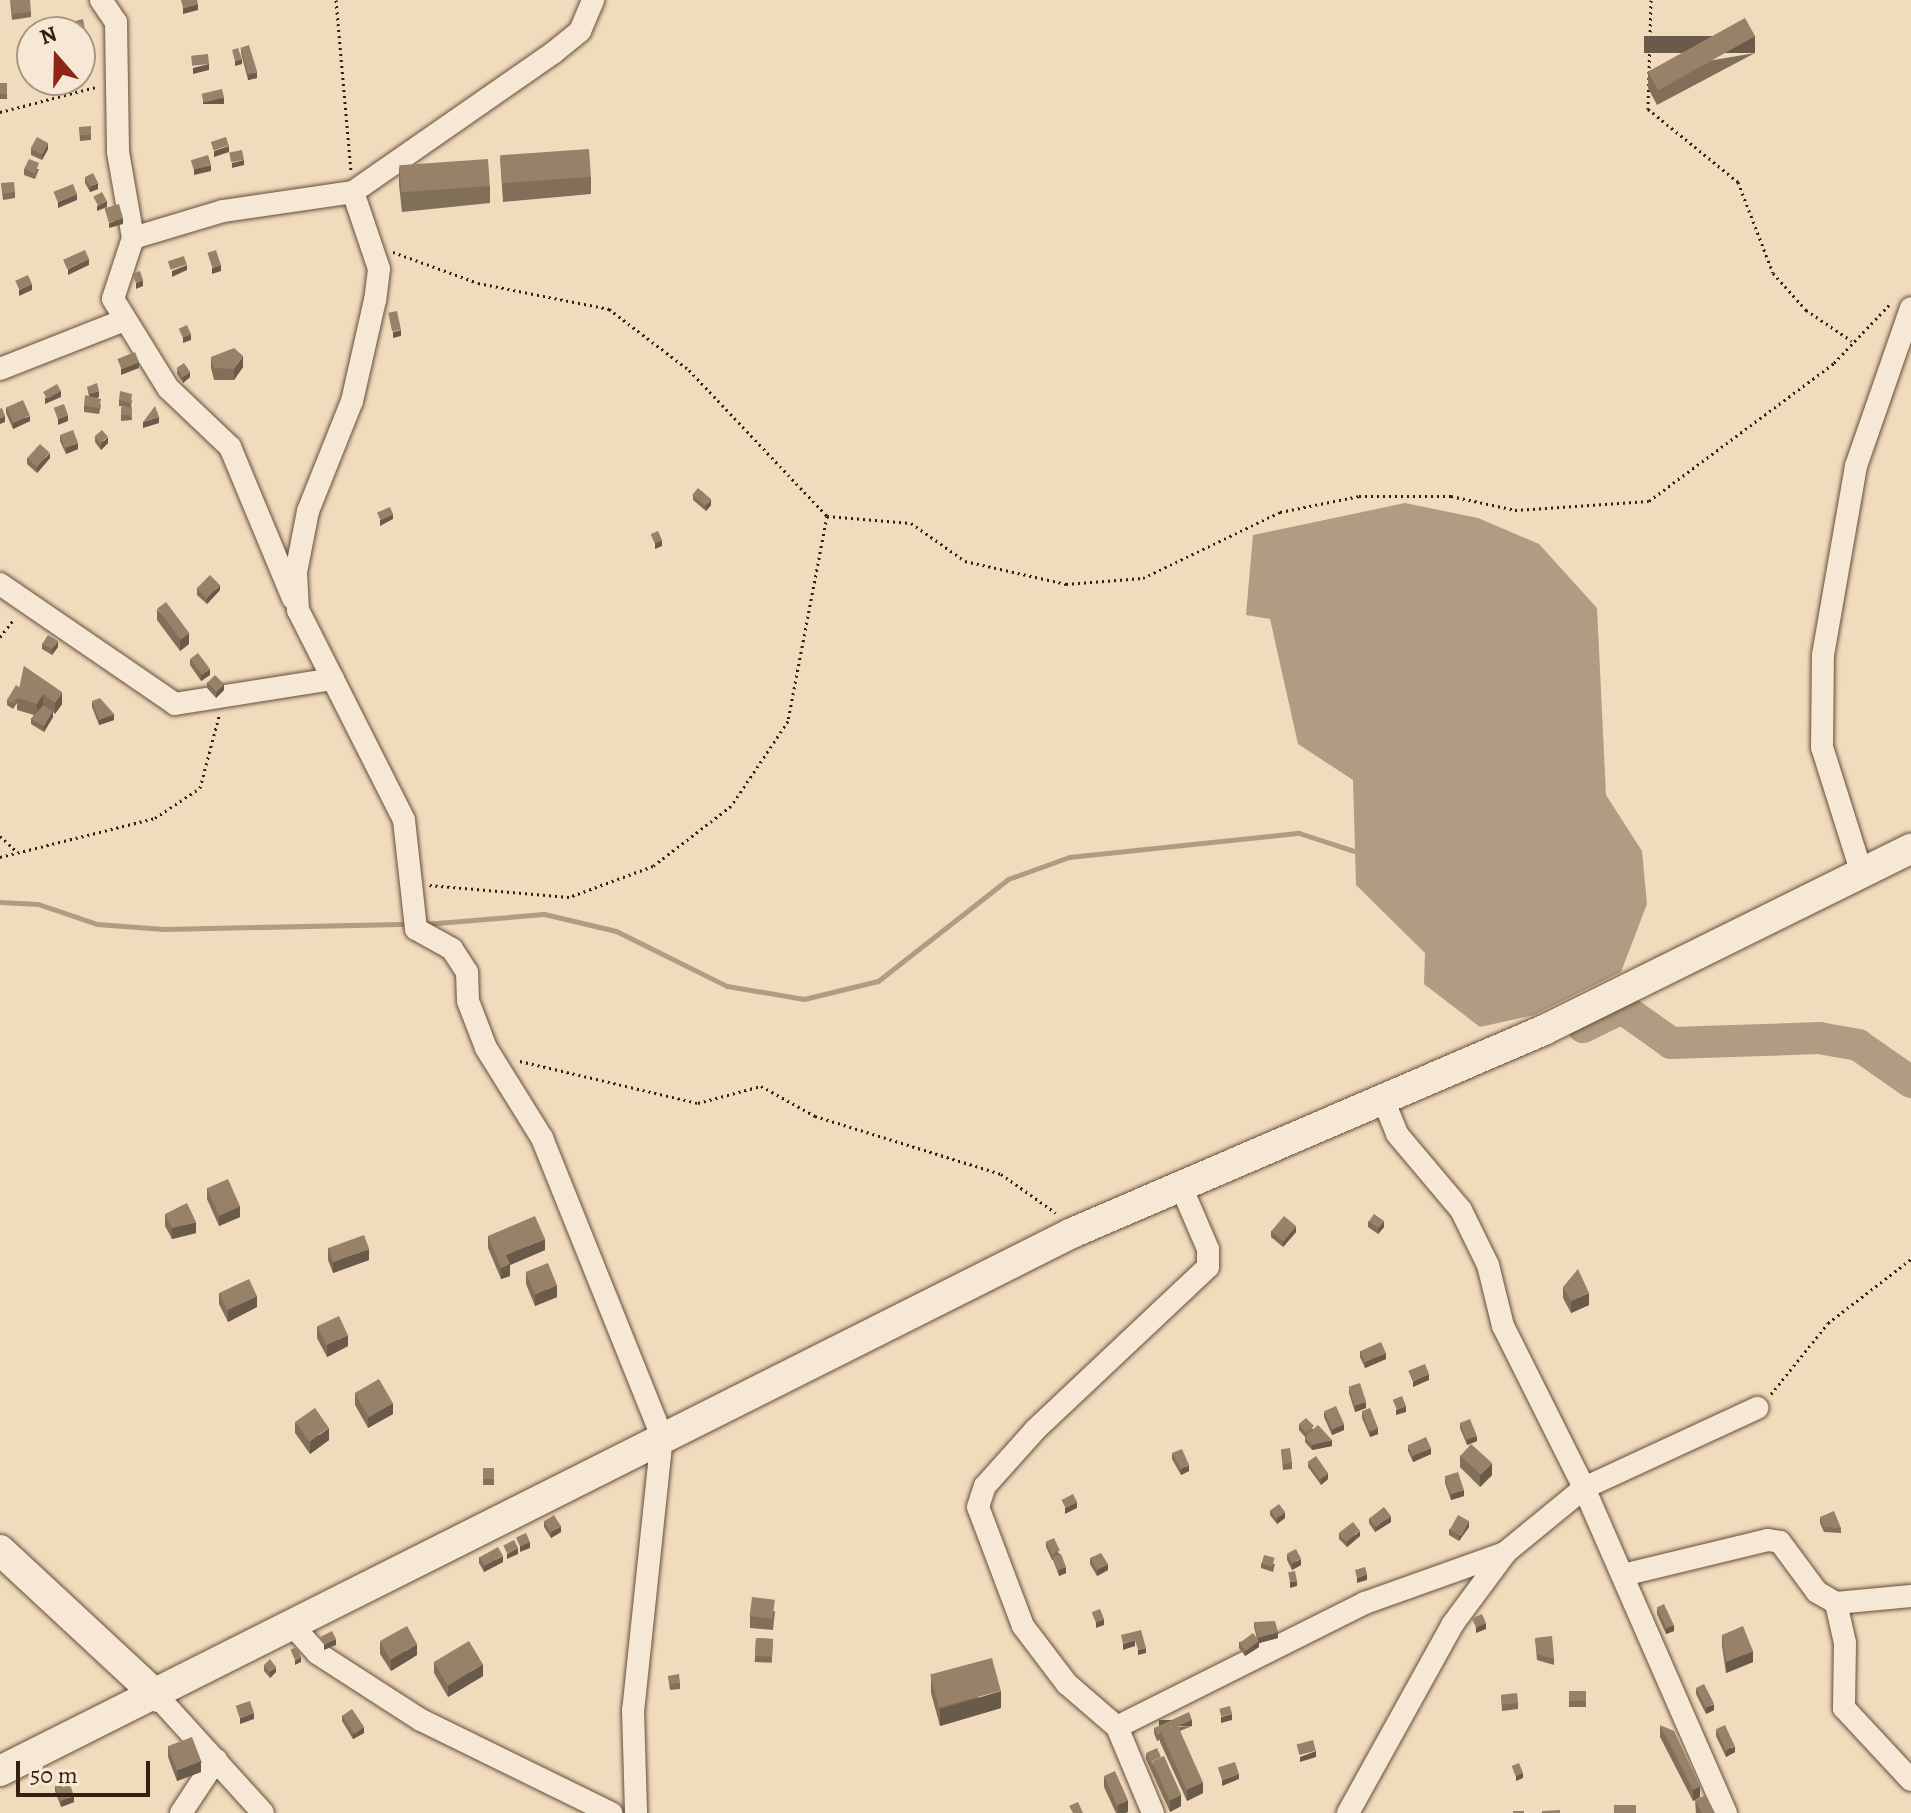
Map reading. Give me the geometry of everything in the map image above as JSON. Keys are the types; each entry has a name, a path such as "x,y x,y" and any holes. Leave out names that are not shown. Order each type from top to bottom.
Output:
{"street":[{"path":"101,0 116,22 113,83 133,238 111,285 122,321 168,388 230,447 298,610 404,820 416,929 452,949 467,972 468,1001 486,1048 542,1138 662,1436 633,1710 636,1813"},
{"path":"133,238 223,211 353,192 553,53 580,31 593,0"},
{"path":"298,610 296,572 308,511 352,401 375,300 379,269 353,192"},
{"path":"1862,874 1822,747 1823,655 1856,466 1906,300"},
{"path":"0,369 122,321"},
{"path":"0,584 175,704 223,701 281,682 333,679"},
{"path":"0,1771 158,1697 662,1436 1072,1233 1383,1099 1911,849"},
{"path":"1383,1099 1397,1134 1461,1210 1488,1265 1503,1326 1584,1488 1726,1813"},
{"path":"1153,1813 1117,1727 1067,1684 1023,1626 978,1507 985,1486 1036,1429 1208,1267 1208,1249 1180,1184"},
{"path":"1348,1813 1452,1625 1506,1552 1584,1488 1757,1408"},
{"path":"1623,1575 1768,1540 1780,1542 1817,1592 1836,1603 1911,1596"},
{"path":"0,1550 158,1697 263,1813"},
{"path":"1117,1727 1365,1603 1506,1552"},
{"path":"1836,1603 1845,1643 1844,1708 1911,1780"},
{"path":"292,1625 317,1653 421,1720 611,1813"},
{"path":"181,1813 216,1760"}],"path":[{"path":"336,0 353,192"},
{"path":"1651,0 1648,109 1661,126 1716,158 1738,182 1773,273 1806,310 1852,341"},
{"path":"0,112 113,83"},
{"path":"371,243 478,283 609,309 689,370 827,516 911,523 965,561 1066,584 1143,578 1280,512 1359,496 1451,496 1515,510 1649,501 1906,300"},
{"path":"413,885 569,897 653,866 731,806 788,721 827,516"},
{"path":"0,857 155,818 200,788 223,701"},
{"path":"0,836 17,852"},
{"path":"486,1048 537,1068 698,1103 761,1086 815,1116 1001,1174 1049,1205 1072,1233"},
{"path":"1757,1408 1789,1378 1828,1323 1911,1259"}],"shaded area":[{"path":"1405,503 1478,518 1539,544 1597,608 1606,795 1642,851 1647,904 1621,972 1534,1015 1480,1027 1424,984 1425,953 1356,885 1353,780 1298,744 1270,619 1246,615 1253,535"}],"building":[{"path":"11,0 30,0 31,12 12,14"},
{"path":"181,0 197,0 198,4 183,8"},
{"path":"1745,18 1755,36 1658,90 1648,72"},
{"path":"249,45 257,72 249,74 240,48"},
{"path":"238,48 242,59 235,61 232,50"},
{"path":"208,54 209,64 192,66 191,56"},
{"path":"0,83 7,83 7,94 0,94"},
{"path":"222,89 224,98 204,102 202,94"},
{"path":"91,126 91,135 80,135 79,127"},
{"path":"37,137 48,143 42,155 31,148"},
{"path":"226,137 229,146 214,151 211,142"},
{"path":"589,149 591,177 502,183 500,155"},
{"path":"242,150 244,160 231,162 229,152"},
{"path":"208,155 211,165 194,170 191,160"},
{"path":"29,159 39,163 35,174 24,169"},
{"path":"488,159 490,186 401,192 399,165"},
{"path":"93,173 98,183 90,187 85,177"},
{"path":"14,182 15,192 3,194 1,183"},
{"path":"73,184 77,194 58,202 54,192"},
{"path":"102,192 107,201 98,206 93,197"},
{"path":"119,204 123,218 109,223 105,208"},
{"path":"85,250 89,259 67,269 63,260"},
{"path":"216,250 221,265 212,268 207,253"},
{"path":"184,256 187,265 171,270 168,261"},
{"path":"140,271 143,280 136,283 132,274"},
{"path":"28,275 32,284 19,290 15,281"},
{"path":"397,311 401,330 392,331 388,313"},
{"path":"187,325 191,334 183,338 179,329"},
{"path":"234,348 243,356 234,369 214,368 211,357"},
{"path":"135,352 139,362 122,369 117,359"},
{"path":"184,363 190,372 183,377 177,368"},
{"path":"97,383 99,391 90,394 87,387"},
{"path":"57,384 61,391 47,399 43,392"},
{"path":"120,391 132,394 131,403 119,400"},
{"path":"85,395 101,399 99,408 84,406"},
{"path":"23,400 30,416 13,423 7,407"},
{"path":"64,404 68,415 58,419 54,408"},
{"path":"155,406 159,417 143,422"},
{"path":"121,407 132,407 132,415 121,415"},
{"path":"73,430 78,443 65,448 60,435"},
{"path":"102,430 108,437 100,443 94,437"},
{"path":"40,444 50,453 37,467 27,458"},
{"path":"698,488 711,499 705,506 692,495"},
{"path":"390,507 393,514 380,520 377,512"},
{"path":"658,531 662,540 655,543 651,534"},
{"path":"210,575 220,585 206,598 197,588"},
{"path":"166,602 189,633 181,640 157,609"},
{"path":"48,635 58,641 52,649 42,644"},
{"path":"198,653 210,669 202,675 190,659"},
{"path":"24,666 62,692 55,703 43,694 37,704 17,698"},
{"path":"215,675 224,684 216,692 207,683"},
{"path":"16,685 20,688 13,703 7,700"},
{"path":"100,698 114,714 99,720 92,701"},
{"path":"43,705 53,711 44,726 31,719"},
{"path":"228,1179 240,1206 219,1216 207,1188"},
{"path":"187,1203 196,1222 172,1228 165,1214"},
{"path":"1374,1214 1384,1221 1379,1228 1369,1221"},
{"path":"535,1216 545,1239 506,1255 510,1264 501,1268 488,1236"},
{"path":"1284,1216 1296,1226 1283,1242 1271,1231"},
{"path":"364,1235 369,1249 333,1262 328,1248"},
{"path":"548,1263 557,1285 535,1294 526,1272"},
{"path":"1578,1269 1589,1293 1571,1301 1563,1287"},
{"path":"249,1279 257,1296 227,1310 219,1293"},
{"path":"339,1316 348,1335 326,1345 317,1326"},
{"path":"1381,1342 1386,1353 1365,1362 1360,1351"},
{"path":"1425,1364 1429,1374 1412,1381 1408,1371"},
{"path":"379,1379 393,1403 369,1417 355,1393"},
{"path":"1360,1383 1366,1402 1355,1406 1349,1387"},
{"path":"1402,1396 1406,1406 1397,1410 1393,1400"},
{"path":"1336,1406 1344,1424 1332,1430 1324,1411"},
{"path":"315,1408 329,1428 309,1441 295,1422"},
{"path":"1370,1408 1378,1428 1370,1432 1362,1411"},
{"path":"1306,1418 1314,1426 1306,1433 1299,1424"},
{"path":"1470,1419 1477,1436 1467,1440 1460,1423"},
{"path":"1318,1425 1332,1440 1312,1445 1305,1437"},
{"path":"1426,1437 1431,1448 1413,1456 1408,1445"},
{"path":"1471,1444 1492,1463 1481,1475 1460,1456"},
{"path":"1290,1448 1292,1463 1283,1464 1281,1449"},
{"path":"1182,1449 1189,1465 1181,1469 1172,1453"},
{"path":"1316,1456 1328,1473 1320,1479 1308,1462"},
{"path":"483,1468 494,1468 494,1479 483,1479"},
{"path":"1458,1472 1464,1490 1451,1494 1445,1476"},
{"path":"1073,1494 1077,1502 1066,1508 1061,1500"},
{"path":"1279,1504 1285,1512 1276,1519 1270,1511"},
{"path":"1384,1507 1391,1516 1376,1527 1369,1519"},
{"path":"1834,1511 1841,1528 1824,1527 1820,1517"},
{"path":"554,1515 561,1526 551,1532 544,1521"},
{"path":"1458,1515 1469,1521 1461,1536 1450,1530"},
{"path":"1353,1522 1360,1531 1346,1542 1339,1533"},
{"path":"526,1533 530,1542 520,1547 516,1537"},
{"path":"1054,1538 1060,1551 1052,1554 1046,1542"},
{"path":"514,1540 518,1548 507,1553 503,1545"},
{"path":"498,1547 503,1556 484,1566 480,1557"},
{"path":"1296,1549 1301,1559 1292,1563 1287,1554"},
{"path":"1101,1553 1108,1564 1097,1570 1090,1558"},
{"path":"1061,1554 1066,1567 1058,1570 1053,1557"},
{"path":"1264,1555 1275,1558 1272,1567 1262,1564"},
{"path":"1365,1567 1367,1574 1357,1578 1355,1570"},
{"path":"1295,1571 1297,1581 1290,1582 1288,1572"},
{"path":"752,1597 775,1600 773,1619 750,1616"},
{"path":"1664,1604 1674,1625 1666,1628 1657,1607"},
{"path":"1100,1609 1104,1619 1096,1623 1092,1612"},
{"path":"1482,1614 1486,1623 1476,1628 1472,1618"},
{"path":"1275,1621 1278,1632 1258,1638 1254,1622"},
{"path":"407,1626 417,1644 390,1659 380,1641"},
{"path":"1743,1626 1753,1651 1726,1662 1722,1635"},
{"path":"1141,1630 1146,1648 1138,1650 1135,1640 1123,1644 1121,1635"},
{"path":"332,1631 336,1639 325,1645 320,1637"},
{"path":"1253,1633 1259,1641 1245,1651 1239,1643"},
{"path":"1552,1636 1554,1659 1537,1654 1535,1638"},
{"path":"756,1638 773,1639 772,1657 755,1656"},
{"path":"469,1641 483,1664 448,1685 434,1662"},
{"path":"297,1647 301,1657 295,1660 291,1650"},
{"path":"992,1658 1001,1691 939,1707 930,1675"},
{"path":"270,1659 276,1667 270,1672 264,1665"},
{"path":"679,1674 680,1683 670,1684 668,1676"},
{"path":"1704,1684 1714,1704 1706,1708 1696,1688"},
{"path":"1569,1691 1586,1691 1586,1701 1569,1701"},
{"path":"1517,1693 1518,1703 1502,1705 1501,1695"},
{"path":"250,1701 254,1713 240,1718 236,1706"},
{"path":"1230,1706 1232,1714 1221,1716 1219,1709"},
{"path":"352,1709 364,1727 354,1734 342,1716"},
{"path":"1189,1712 1192,1720 1160,1731 1157,1735 1154,1728"},
{"path":"1177,1724 1203,1782 1187,1790 1161,1731"},
{"path":"1660,1725 1674,1731 1700,1786 1693,1790"},
{"path":"1725,1725 1735,1746 1726,1750 1716,1729"},
{"path":"192,1737 201,1761 177,1771 168,1746"},
{"path":"1313,1740 1316,1751 1299,1755 1297,1744"},
{"path":"1157,1748 1161,1757 1152,1761 1152,1765 1146,1753"},
{"path":"1164,1756 1181,1795 1170,1801 1152,1761"},
{"path":"1235,1762 1239,1774 1222,1780 1218,1768"},
{"path":"1519,1763 1523,1773 1516,1776 1512,1766"},
{"path":"1115,1771 1128,1800 1117,1805 1104,1776"},
{"path":"69,1781 74,1796 60,1801 55,1786"},
{"path":"1706,1795 1715,1813 1702,1813 1695,1800"},
{"path":"1078,1802 1083,1813 1073,1813 1069,1806"},
{"path":"1614,1805 1636,1805 1636,1813 1614,1813"},
{"path":"1560,1810 1560,1813 1542,1813 1542,1811"}],"waterway":[{"path":"425,924 544,914 616,931 727,986 804,999 878,981 1008,879 1069,857 1299,833 1360,853"},
{"path":"0,902 38,904 97,924 164,929 411,924"},
{"path":"1583,1027 1622,1008 1671,1043 1819,1038 1858,1045 1911,1082"}]}
